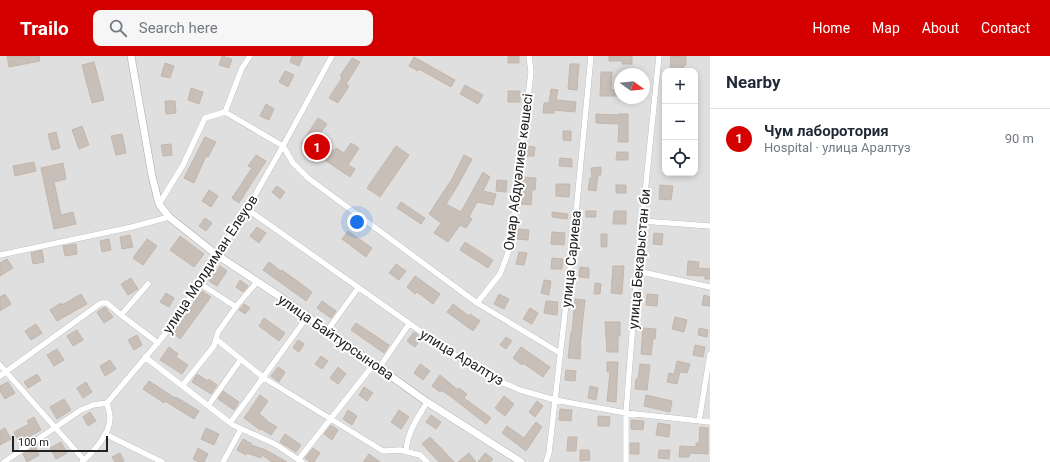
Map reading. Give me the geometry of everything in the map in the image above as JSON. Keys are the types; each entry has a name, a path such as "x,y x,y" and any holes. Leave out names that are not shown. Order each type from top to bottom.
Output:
{"street":[{"name":"улица Байтурсынова","path":"131,56 152,176 159,204 169,217 217,255 308,317 427,402 521,462"},
{"path":"225,112 242,68 250,56"},
{"name":"улица Молдиман Елеуов","path":"107,402 158,343 177,318 247,209 332,56"},
{"name":"Омар Абдуәлиев көшесі","path":"477,303 500,274 511,240 530,72 529,56"},
{"name":"улица Сариева","path":"546,462 549,453 574,234 591,56"},
{"name":"улица Бекарыстан би","path":"626,462 626,413 637,271 659,56"},
{"path":"159,204 183,165 205,118 225,112 283,146 293,163 308,178 477,303 560,353"},
{"name":"улица Аралтуз","path":"247,209 447,350 499,381 520,390 555,400 626,413 710,422"},
{"path":"0,255 132,227 169,217"},
{"path":"642,221 710,226"},
{"path":"637,271 710,287"},
{"path":"182,386 214,346 218,332 257,282"},
{"path":"199,283 236,307"},
{"path":"121,315 148,284"},
{"path":"327,331 358,288"},
{"path":"0,376 101,303 107,303 158,343"},
{"path":"230,424 308,317"},
{"path":"145,357 230,424 275,444 300,461 331,418 377,366 410,324"},
{"path":"216,339 264,378 383,451 400,450 420,455 427,462"},
{"path":"698,421 710,354"},
{"path":"208,406 241,359"},
{"path":"0,365 56,428 83,461 94,450 105,434 110,419 107,402 92,405 82,410 56,428 4,462"},
{"path":"406,452 406,440 427,402"},
{"path":"223,462 241,429"},
{"path":"105,434 160,462"}],"shaded area":[{"path":"0,56 710,56 710,462 0,462"}],"building":[{"path":"7,56 39,56 40,61 9,67"},
{"path":"222,56 232,59 229,68 219,65"},
{"path":"292,56 303,56 299,66 290,62"},
{"path":"508,56 519,56 519,63 508,63"},
{"path":"609,56 632,56 632,64 622,64 622,61 609,61"},
{"path":"671,56 686,56 686,65 684,65 684,68 670,68"},
{"path":"414,57 455,80 451,87 419,69 418,71 409,66"},
{"path":"352,58 360,62 346,84 349,86 338,103 329,98 342,78 340,76"},
{"path":"94,62 104,100 92,103 82,65"},
{"path":"165,63 174,66 170,78 161,76"},
{"path":"570,64 579,64 577,90 568,89"},
{"path":"285,71 294,75 288,87 279,82"},
{"path":"601,72 612,72 611,90 614,90 614,96 600,96"},
{"path":"465,85 483,95 478,104 460,94"},
{"path":"191,88 203,92 199,104 188,100"},
{"path":"551,89 558,90 556,100 576,102 575,112 554,110 554,113 543,113 544,103 549,103"},
{"path":"508,91 520,91 520,102 508,102"},
{"path":"165,101 175,101 176,113 166,114"},
{"path":"266,104 274,109 269,120 260,116"},
{"path":"596,114 628,114 628,142 618,142 619,124 596,123"},
{"path":"318,118 327,124 316,139 334,151 336,148 344,153 351,143 359,148 348,165 355,169 350,177 301,144"},
{"path":"82,126 89,145 79,149 72,130"},
{"path":"563,131 571,131 571,141 563,140"},
{"path":"56,132 60,148 52,150 48,134"},
{"path":"122,134 126,153 116,155 111,136"},
{"path":"205,137 216,142 208,157 206,156 194,183 184,178"},
{"path":"171,144 172,155 163,156 161,145"},
{"path":"396,146 409,155 380,197 367,188"},
{"path":"527,146 535,147 534,156 526,156"},
{"path":"617,152 628,152 628,160 616,160"},
{"path":"256,155 266,161 239,203 232,198 252,168 248,166"},
{"path":"464,155 472,159 446,204 461,212 483,172 490,177 483,191 496,194 493,205 477,202 469,217 472,219 466,228 460,225 448,242 434,233 441,223 429,214 452,179"},
{"path":"560,158 572,159 572,167 559,166"},
{"path":"34,162 36,171 15,176 13,166"},
{"path":"63,163 66,179 54,182 61,215 73,212 76,224 54,229 41,168"},
{"path":"601,167 601,175 598,175 596,191 588,190 590,178 592,178 591,168"},
{"path":"523,177 536,178 535,190 532,190 531,205 521,204"},
{"path":"497,180 507,181 506,192 496,191"},
{"path":"556,184 570,184 569,197 556,196"},
{"path":"616,185 626,185 626,193 616,193"},
{"path":"660,185 673,186 671,200 659,199"},
{"path":"277,186 285,192 280,199 272,192"},
{"path":"209,190 218,196 211,207 202,201"},
{"path":"401,202 425,218 421,224 397,208"},
{"path":"586,211 596,211 596,217 586,217"},
{"path":"614,211 626,211 626,224 613,224"},
{"path":"552,212 568,214 567,219 552,217"},
{"path":"205,218 212,223 206,231 199,226"},
{"path":"257,227 266,233 259,243 250,236"},
{"path":"518,229 529,230 528,240 517,239"},
{"path":"348,231 372,248 366,257 342,239"},
{"path":"552,232 565,233 564,245 551,244"},
{"path":"654,233 663,234 662,245 653,244"},
{"path":"601,234 607,234 607,247 601,247"},
{"path":"130,235 133,247 122,249 120,237"},
{"path":"180,236 204,254 194,267 170,250"},
{"path":"109,239 111,250 102,252 100,241"},
{"path":"147,239 157,246 143,265 133,258"},
{"path":"465,242 493,260 488,268 460,250"},
{"path":"76,244 77,254 65,256 63,246"},
{"path":"42,250 44,262 33,264 31,253"},
{"path":"519,252 527,253 524,265 516,264"},
{"path":"552,258 563,259 562,269 551,269"},
{"path":"7,259 13,268 0,276 0,263"},
{"path":"688,261 699,262 698,268 710,269 710,279 705,279 705,276 687,275"},
{"path":"269,262 312,292 306,301 263,270"},
{"path":"396,264 406,271 399,280 389,273"},
{"path":"220,266 227,271 217,286 209,281"},
{"path":"613,266 624,266 622,294 611,293"},
{"path":"580,267 589,268 589,278 579,277"},
{"path":"415,276 440,294 433,304 417,292 415,294 407,287"},
{"path":"131,278 138,289 128,295 121,284"},
{"path":"240,280 248,286 243,292 236,287"},
{"path":"544,280 551,281 549,295 541,293"},
{"path":"595,283 601,284 600,294 594,294"},
{"path":"202,291 211,297 180,339 173,333"},
{"path":"166,293 174,298 169,307 160,302"},
{"path":"5,294 11,304 0,311 0,297"},
{"path":"81,294 87,304 57,321 50,310"},
{"path":"499,294 509,299 504,309 494,304"},
{"path":"647,294 658,295 657,306 646,305"},
{"path":"704,295 710,297 710,306 702,305"},
{"path":"575,299 585,300 580,359 568,358"},
{"path":"322,301 336,311 331,318 317,308"},
{"path":"546,301 558,302 557,315 544,313"},
{"path":"244,304 250,308 245,314 239,310"},
{"path":"453,304 469,316 470,314 480,321 473,331 447,312"},
{"path":"105,307 113,317 104,323 97,312"},
{"path":"530,308 538,313 532,324 523,319"},
{"path":"675,317 687,320 684,332 672,329"},
{"path":"264,318 285,333 279,341 259,326"},
{"path":"605,322 620,322 618,352 607,352"},
{"path":"356,323 389,345 384,353 351,330"},
{"path":"36,324 42,333 31,340 25,331"},
{"path":"643,328 656,329 651,355 641,354"},
{"path":"699,328 708,330 707,337 698,335"},
{"path":"77,330 83,340 73,346 67,336"},
{"path":"414,332 422,338 415,347 407,341"},
{"path":"137,335 142,345 134,350 128,340"},
{"path":"506,337 512,341 506,349 500,345"},
{"path":"298,340 304,344 299,352 293,348"},
{"path":"695,345 705,347 703,357 693,355"},
{"path":"169,347 178,354 176,357 188,365 182,374 160,360"},
{"path":"521,347 550,367 543,377 513,358"},
{"path":"57,349 64,360 54,366 47,355"},
{"path":"321,356 328,361 322,369 315,364"},
{"path":"110,360 116,369 105,376 100,366"},
{"path":"677,361 690,364 687,373 680,372 677,384 667,382 669,373 674,374"},
{"path":"607,362 618,362 616,402 607,401 610,372 607,372"},
{"path":"420,364 430,371 423,380 414,373"},
{"path":"640,364 650,365 647,390 635,389"},
{"path":"278,367 285,372 279,382 271,376"},
{"path":"338,367 346,374 338,384 330,378"},
{"path":"566,370 576,371 575,381 565,380"},
{"path":"37,374 41,380 28,388 24,382"},
{"path":"197,374 208,381 209,379 217,385 211,394 192,382"},
{"path":"440,375 458,390 459,388 467,394 464,398 491,418 486,424 450,396 441,390 440,392 432,386"},
{"path":"149,381 175,398 176,397 199,411 194,419 165,401 164,403 143,389"},
{"path":"8,382 15,393 5,399 0,391 0,386"},
{"path":"86,382 92,392 83,398 77,388"},
{"path":"590,386 598,388 596,400 588,398"},
{"path":"364,387 373,393 367,401 359,395"},
{"path":"223,391 239,402 234,410 218,399"},
{"path":"260,395 268,401 259,414 277,427 271,435 261,429 260,430 244,418"},
{"path":"646,395 672,401 670,412 644,406"},
{"path":"504,396 514,404 505,416 495,408"},
{"path":"64,399 71,410 57,419 50,407"},
{"path":"537,401 543,406 535,417 529,412"},
{"path":"560,409 572,410 571,421 559,420"},
{"path":"348,410 357,416 352,425 343,419"},
{"path":"399,410 409,417 401,429 391,422"},
{"path":"90,412 96,421 88,426 83,417"},
{"path":"431,415 441,422 436,429 426,422"},
{"path":"598,416 610,417 609,426 598,426"},
{"path":"34,417 41,430 19,442 14,432 29,424 27,421"},
{"path":"631,420 644,421 643,430 631,429"},
{"path":"536,422 542,427 526,451 502,433 507,426 524,438"},
{"path":"658,423 670,425 669,437 656,435"},
{"path":"331,425 338,430 332,440 324,434"},
{"path":"700,427 708,428 708,454 690,453 689,457 679,457 680,446 696,447 696,443 699,443"},
{"path":"5,428 11,439 0,445 0,431"},
{"path":"206,428 219,434 214,445 201,439"},
{"path":"285,434 301,445 296,452 280,442"},
{"path":"430,437 454,462 439,462 422,444"},
{"path":"568,437 577,437 576,451 567,451"},
{"path":"243,439 252,444 251,445 266,450 287,462 272,462 262,455 261,458 247,453 246,455 237,450"},
{"path":"61,442 67,453 56,459 50,448"},
{"path":"630,443 639,443 639,454 630,454"},
{"path":"35,446 39,455 27,462 23,454"},
{"path":"198,448 208,454 204,462 199,462 193,459"},
{"path":"313,448 320,453 314,462 310,462 305,458"},
{"path":"580,450 589,450 590,460 580,461"},
{"path":"659,450 670,450 669,459 658,458"},
{"path":"120,453 124,461 115,462 112,457"},
{"path":"469,453 476,462 458,462"},
{"path":"485,453 493,459 490,462 478,462"},
{"path":"369,454 380,462 363,462"}],"place":[{"name":"Чум лаборотория","path":"317,147"}]}
